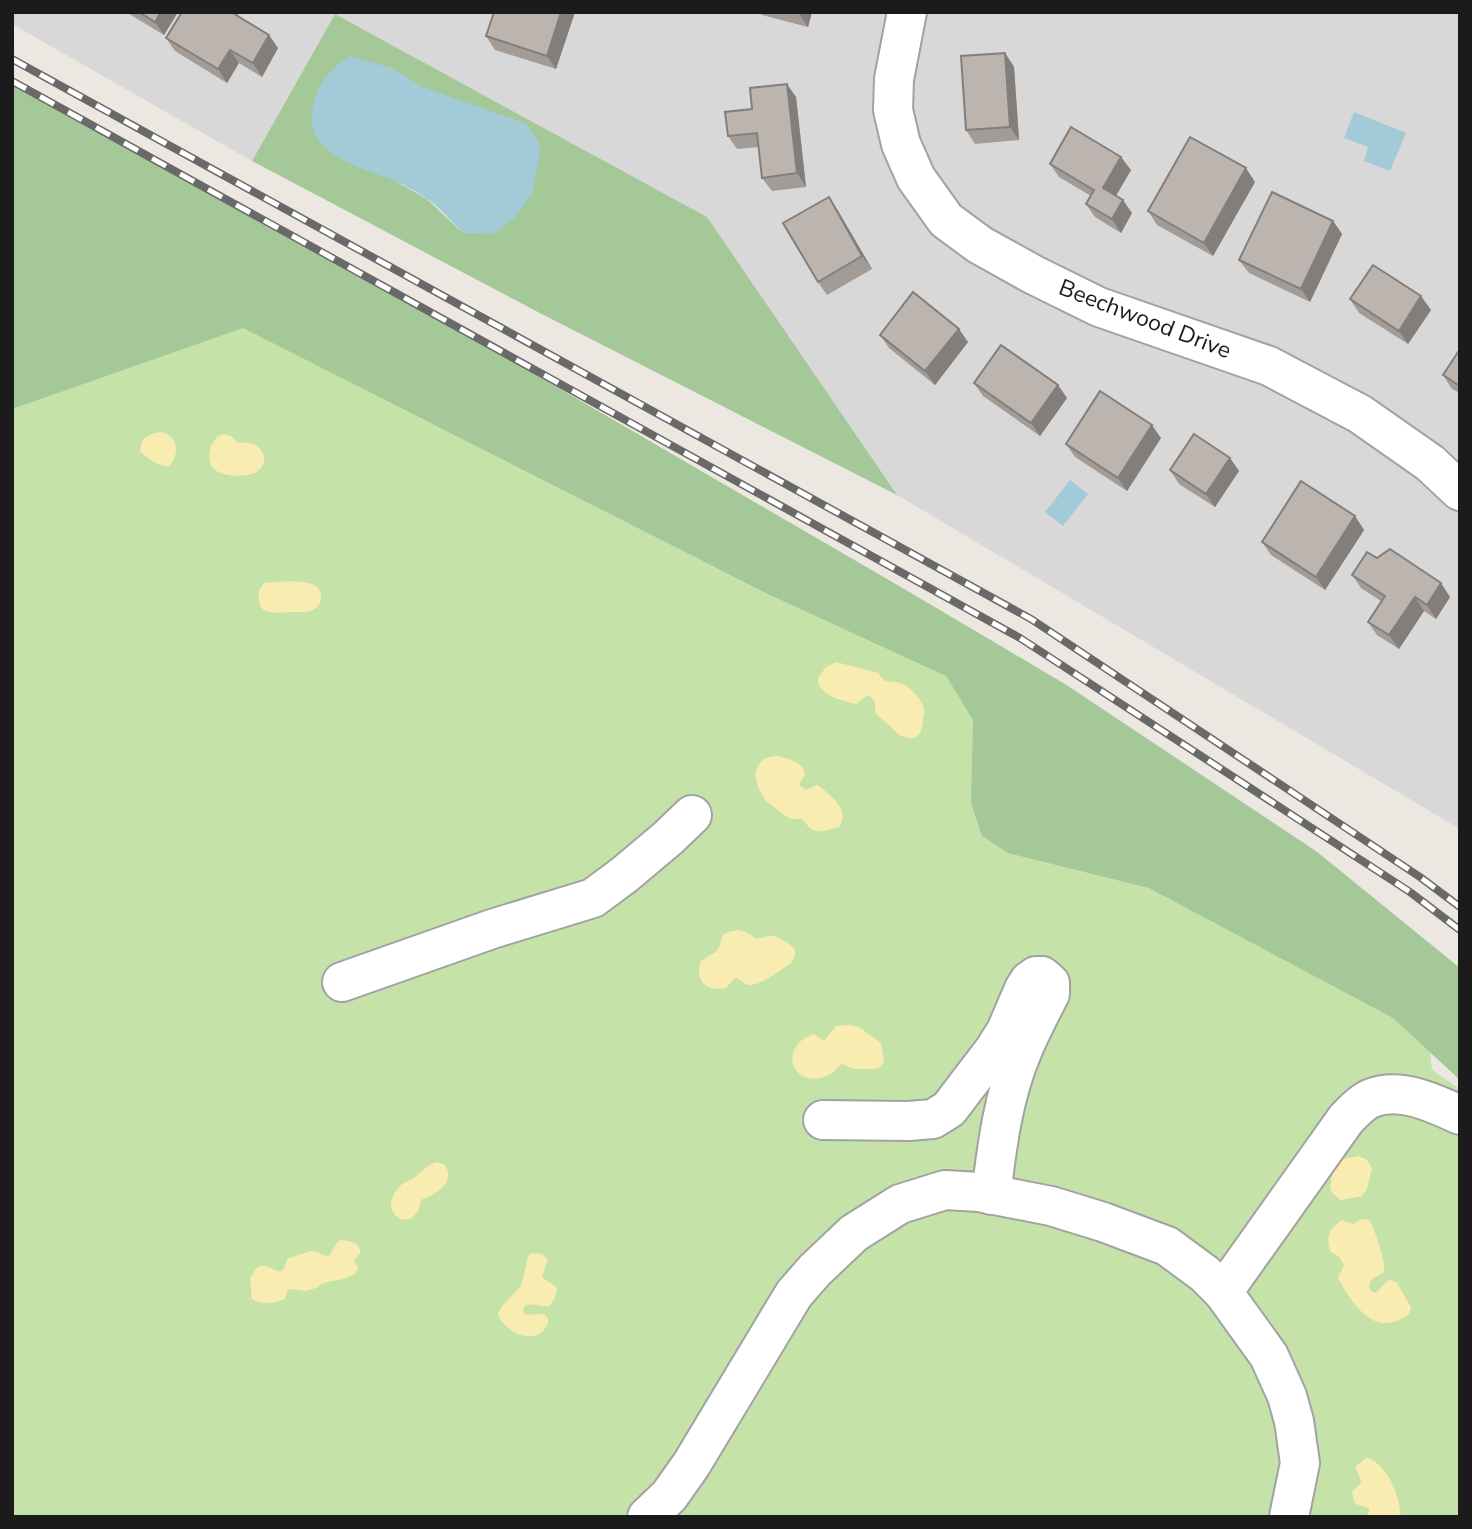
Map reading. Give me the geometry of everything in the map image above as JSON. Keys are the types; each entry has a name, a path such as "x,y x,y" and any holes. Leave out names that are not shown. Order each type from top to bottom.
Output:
{"street":[{"name":"Beechwood Drive","path":"907,12 894,79 893,110 901,144 916,178 946,220 1002,257 1099,307 1269,366 1360,415 1430,463 1460,491"},
{"path":"342,982 492,929 593,898 624,875 692,815"},
{"path":"823,1121 933,1119 949,1109 1006,1031 1029,981 1036,976 1042,976 1050,983 1050,994 1021,1054 1004,1110 991,1195"},
{"path":"1223,1292 1326,1144 1346,1119 1371,1098 1398,1094 1433,1103 1460,1115"},
{"path":"647,1517 669,1496 691,1465 794,1294 815,1270 854,1233 900,1204 946,1190 1051,1206 1103,1222 1167,1246 1205,1274 1223,1292 1269,1356 1287,1396 1294,1421 1300,1463 1289,1517"}],"shaded area":[{"path":"12,12 1460,12 1460,829 897,495 536,311 580,148 335,14 252,161 12,24"}],"green space":[{"path":"335,14 707,217 897,495 536,311 252,161","holes":["391,68 420,86 463,233 427,199 397,182"]},
{"path":"12,82 373,280 906,590 1065,684 1316,851 1460,968 1460,1080 1393,1018 1149,888 1008,853 982,836 971,803 973,720 946,676 770,595 243,328 12,409"},
{"path":"267,266 1418,947 1432,1070 1460,1089 1460,1517 12,1517 12,362"}],"sand":[{"path":"161,432 171,437 176,449 175,457 169,466 157,464 140,451 143,439"},
{"path":"218,436 231,436 238,443 254,444 258,447 264,458 262,467 253,474 239,476 217,471 209,458 214,442"},
{"path":"264,583 310,583 320,590 319,604 313,610 305,612 266,611 260,605 259,590"},
{"path":"836,662 878,673 887,681 898,682 912,691 921,701 924,710 919,734 911,738 901,736 875,713 875,702 870,696 856,704 826,693 818,678 826,667"},
{"path":"777,756 801,766 805,774 799,785 806,790 817,785 840,807 843,816 839,827 815,830 802,819 787,817 766,801 758,787 755,774 763,760"},
{"path":"738,930 757,939 775,936 781,939 794,948 794,958 777,973 754,985 735,978 726,988 713,988 704,984 699,974 701,961 714,954 723,935"},
{"path":"836,1026 859,1027 881,1043 884,1061 881,1067 854,1069 842,1064 831,1074 816,1079 798,1073 793,1057 795,1048 802,1040 814,1034 824,1041"},
{"path":"1358,1156 1366,1159 1372,1168 1367,1189 1362,1196 1341,1200 1330,1188 1333,1169 1340,1160"},
{"path":"437,1162 445,1165 448,1171 443,1187 421,1200 418,1211 412,1218 398,1218 391,1205 393,1196 401,1185"},
{"path":"1362,1219 1369,1220 1371,1224 1380,1246 1384,1267 1384,1272 1371,1280 1371,1291 1376,1293 1391,1280 1397,1283 1411,1307 1409,1314 1397,1321 1386,1323 1366,1316 1338,1278 1344,1265 1339,1257 1330,1251 1330,1233 1342,1220 1353,1224"},
{"path":"338,1241 359,1247 360,1253 354,1260 358,1269 355,1274 305,1291 290,1289 285,1299 277,1302 264,1303 252,1299 250,1279 259,1266 280,1272 287,1259 311,1251 329,1256"},
{"path":"536,1253 542,1254 548,1260 542,1276 557,1289 555,1298 548,1306 525,1306 525,1315 542,1314 548,1318 542,1332 527,1336 509,1329 498,1314 521,1286 528,1257"},
{"path":"1366,1458 1373,1460 1386,1473 1398,1500 1400,1517 1367,1517 1370,1510 1354,1502 1352,1492 1361,1483 1356,1466"}],"water":[{"path":"350,56 392,68 420,86 527,124 541,146 532,194 514,218 494,234 463,233 423,196 399,183 351,164 325,148 312,123 315,97 326,77"},
{"path":"1354,112 1406,133 1390,171 1364,161 1368,147 1344,138"},
{"path":"1070,480 1088,494 1063,526 1045,512"}],"building":[{"path":"139,12 161,12 155,22"},
{"path":"182,12 231,12 269,35 253,63 230,50 218,69 166,38"},
{"path":"494,12 561,12 547,56 486,36"},
{"path":"1005,53 1010,127 966,130 961,56"},
{"path":"787,84 797,173 762,178 757,133 728,136 725,112 752,109 750,88"},
{"path":"1071,127 1121,157 1103,188 1123,200 1112,219 1086,204 1094,190 1050,164"},
{"path":"1190,137 1246,168 1204,243 1148,211"},
{"path":"1272,192 1333,221 1301,289 1239,260"},
{"path":"829,197 862,256 818,282 783,223"},
{"path":"1373,265 1421,296 1399,331 1350,299"},
{"path":"913,292 959,329 925,371 880,335"},
{"path":"1001,345 1058,385 1031,423 974,383"},
{"path":"1460,349 1460,386 1443,375"},
{"path":"1100,391 1152,425 1118,478 1066,444"},
{"path":"1194,434 1230,458 1206,494 1170,470"},
{"path":"1301,481 1355,516 1316,577 1262,542"},
{"path":"1390,549 1441,583 1427,605 1415,597 1389,635 1368,622 1385,596 1352,575 1367,552 1377,558"}],"railway":[{"path":"12,59 1031,619 1420,877 1460,907"},
{"path":"12,81 1020,638 1410,892 1460,930"}]}
